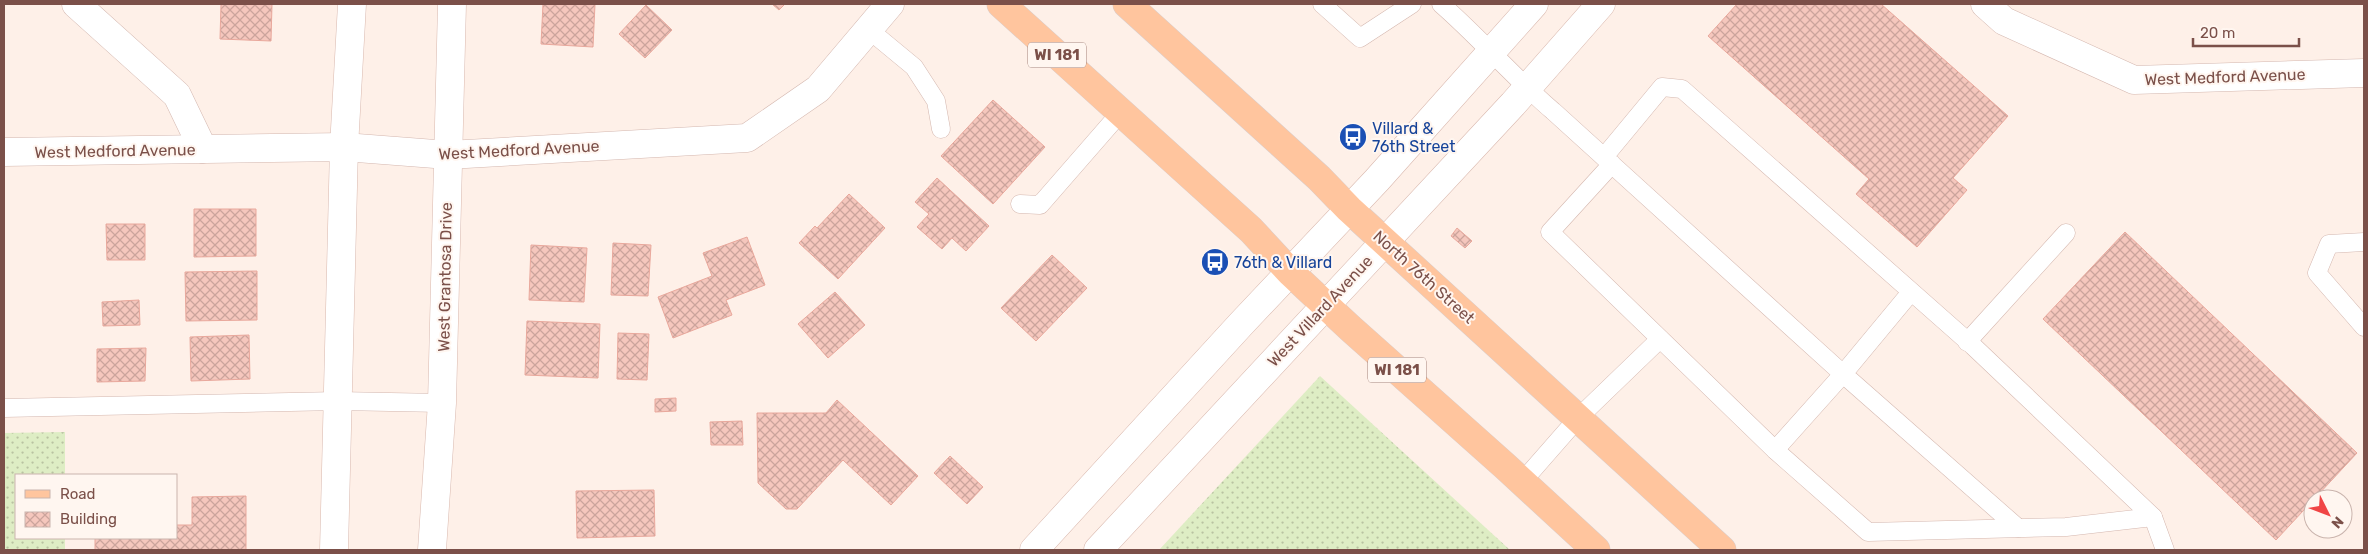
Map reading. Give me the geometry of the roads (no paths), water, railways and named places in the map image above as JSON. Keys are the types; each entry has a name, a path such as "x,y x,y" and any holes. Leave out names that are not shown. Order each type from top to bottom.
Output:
{"main road":[{"name":"WI 181","path":"1001,4 1251,230 1290,272 1596,550"},
{"name":"North 76th Street","path":"1127,4 1319,178 1349,209 1722,550"}],"street":[{"path":"334,550 344,147 352,4"},
{"name":"West Grantosa Drive","path":"432,550 442,403 452,4"},
{"name":"West Medford Avenue","path":"4,152 344,147 448,155 747,138 818,89 890,4"},
{"path":"1034,550 1377,180 1534,4"},
{"name":"West Villard Avenue","path":"1098,550 1527,89 1601,4"},
{"name":"West Medford Avenue","path":"1985,4 2004,21 2134,80 2364,73"},
{"path":"85,8 177,95 203,149"}],"lane":[{"path":"1322,4 1360,38 1412,4"},
{"path":"1441,4 1491,50 1527,89 1608,160 1843,374 2018,528"},
{"path":"868,29 914,66 936,101 941,129"},
{"path":"2153,517 2066,527 1868,532 1775,450 1550,232 1608,160 1662,87 1682,89 1967,342 2153,517 2165,550"},
{"path":"1020,204 1040,205 1121,112"},
{"path":"1967,342 2066,233"},
{"path":"2364,242 2329,244 2317,273 2364,327"},
{"path":"1775,450 1843,374 1911,292"},
{"path":"1522,482 1578,418 1660,339"},
{"path":"4,408 338,401 442,403"}],"place":[{"name":"Villard & 76th Street","path":"1353,137"},
{"name":"76th & Villard","path":"1215,262"}]}
